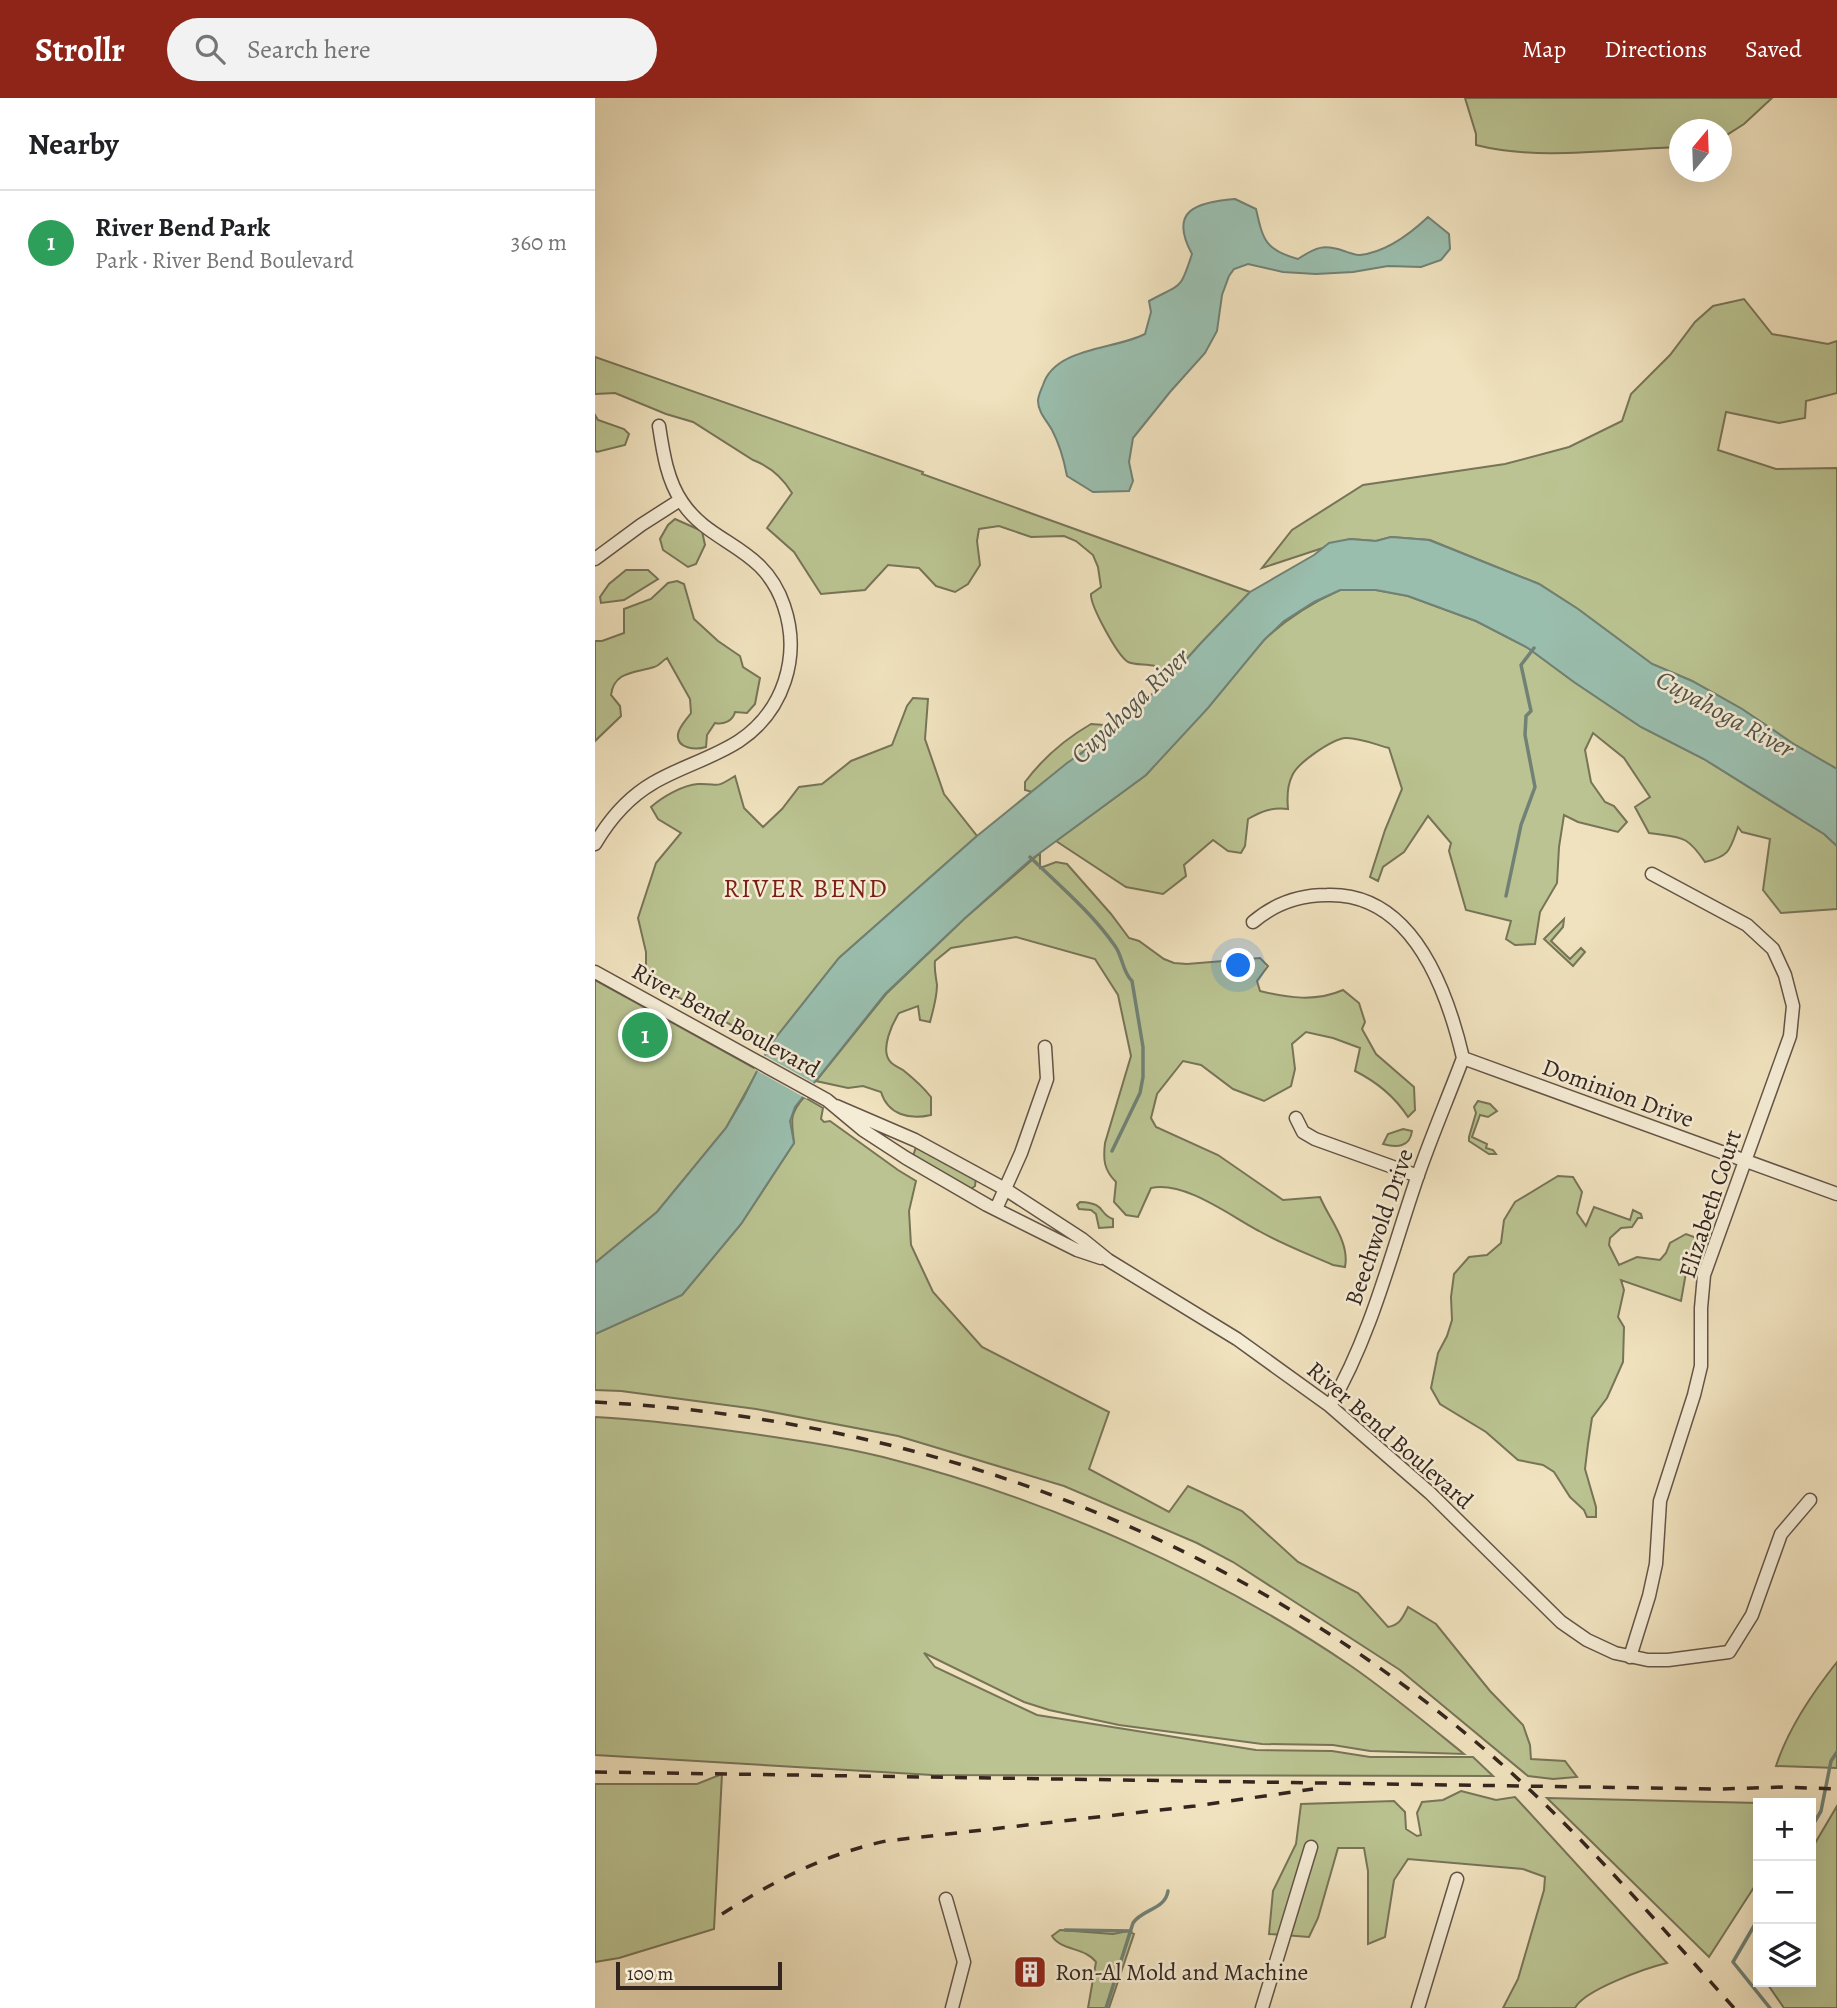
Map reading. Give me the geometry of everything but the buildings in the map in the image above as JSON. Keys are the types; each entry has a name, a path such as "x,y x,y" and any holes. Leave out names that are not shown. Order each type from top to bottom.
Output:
{"street":[{"path":"595,844 618,813 654,782 726,748 749,734 775,705 789,667 789,620 781,595 768,574 746,553 696,519 680,500 667,469 659,426"},
{"path":"595,559 680,500"},
{"name":"Elizabeth Court","path":"1630,1657 1656,1564 1660,1500 1701,1366 1704,1275 1790,1036 1793,1006 1785,975 1773,949 1747,925 1652,874"},
{"path":"1253,922 1277,905 1313,895 1357,899 1383,911 1409,932 1430,963 1456,1027 1463,1058"},
{"name":"River Bend Boulevard","path":"595,972 832,1103 915,1140 1005,1189 1082,1239 1108,1260 1230,1334 1330,1406 1430,1493 1560,1622 1587,1640 1630,1657 1668,1660 1729,1652 1752,1615 1781,1534 1810,1500"},
{"path":"996,1209 1027,1138 1047,1079 1045,1047"},
{"name":"Dominion Drive","path":"1463,1058 1837,1194"},
{"name":"Beechwold Drive","path":"1330,1406 1345,1380 1366,1329 1418,1176 1463,1058"},
{"name":"River Bend Boulevard","path":"832,1103 863,1130 906,1158 996,1209 1077,1250 1108,1260"},
{"path":"1296,1118 1303,1132 1315,1139 1418,1176"},
{"path":"1262,2008 1311,1847"},
{"path":"1418,2008 1457,1879"},
{"path":"946,1899 964,1962 952,2008"}],"green space":[{"path":"1465,98 1772,98 1732,132 1732,119 1669,119 1669,148 1577,153 1525,152 1476,145 1476,134"},
{"path":"1744,299 1772,334 1828,344 1837,341 1837,393 1806,401 1805,418 1779,423 1726,412 1718,450 1776,469 1837,468 1837,769 1794,745 1742,709 1692,681 1652,664 1578,609 1539,584 1430,540 1391,537 1376,541 1350,539 1262,568 1292,530 1363,485 1505,464 1569,447 1622,421 1631,394 1670,355 1695,322 1713,306"},
{"path":"595,357 923,472 922,474 1250,592 1167,681 1155,666 1128,662 1117,650 1099,619 1092,600 1091,594 1101,587 1093,555 1076,541 1064,536 1031,537 999,526 979,529 977,541 980,565 968,584 955,592 936,586 919,568 888,565 865,590 821,594 794,552 767,528 792,493 780,478 770,469 693,422 615,393 595,394"},
{"path":"595,415 598,420 624,429 629,434 625,445 597,452 595,450"},
{"path":"675,519 702,531 705,545 696,564 688,567 663,550 660,539"},
{"path":"626,570 648,570 658,579 624,600 601,603 600,597 609,584"},
{"path":"677,581 684,584 694,619 718,641 740,656 743,667 760,678 755,704 747,713 735,712 727,722 715,723 707,735 706,747 692,748 683,745 678,734 691,713 690,699 667,658 656,666 626,674 616,681 611,695 620,706 621,716 595,741 595,641 624,633 624,609 651,599 668,583"},
{"path":"1340,590 1376,590 1408,596 1476,621 1528,648 1641,727 1704,759 1824,834 1837,846 1837,909 1781,913 1763,890 1770,839 1742,832 1738,827 1728,851 1705,862 1688,842 1649,833 1635,807 1650,797 1624,758 1593,733 1585,750 1591,782 1605,802 1614,806 1627,822 1618,832 1578,822 1564,815 1557,883 1540,912 1535,944 1515,945 1506,939 1511,921 1466,910 1449,851 1451,843 1428,816 1404,852 1383,867 1378,881 1370,877 1402,789 1389,748 1361,740 1339,740 1323,747 1307,759 1290,780 1288,809 1267,810 1248,819 1245,846 1241,853 1228,851 1213,840 1184,865 1186,876 1163,894 1126,887 1056,841 1146,775 1273,632 1319,600"},
{"path":"913,698 928,699 925,739 944,794 977,836 839,958 770,1045 664,990 646,973 646,952 638,918 656,863 681,833 658,819 651,807 686,787 719,784 735,776 744,808 763,827 799,787 822,784 851,761 892,745 907,706"},
{"path":"1091,724 1104,725 1109,731 1032,792 1025,790 1025,782 1047,757"},
{"path":"1040,853 1040,868 1056,862 1067,864 1129,938 1139,941 1164,959 1187,964 1260,958 1268,966 1257,981 1260,991 1302,998 1343,990 1359,1003 1365,1022 1362,1029 1376,1054 1414,1087 1415,1110 1408,1117 1385,1091 1355,1071 1360,1048 1306,1032 1292,1044 1295,1069 1291,1086 1264,1101 1233,1089 1201,1065 1183,1061 1157,1094 1151,1118 1156,1127 1218,1155 1283,1200 1320,1197 1342,1240 1345,1267 1333,1265 1286,1245 1207,1201 1178,1190 1151,1188 1138,1217 1126,1215 1114,1202 1116,1182 1105,1164 1105,1143 1131,1056 1118,995 1095,959 1016,937 951,948 935,961 937,990 930,1022 920,1020 918,1006 899,1013 886,1049 890,1062 903,1070 931,1097 931,1115 915,1117 901,1114 889,1106 881,1092 863,1086 848,1088 816,1081 886,994 964,919"},
{"path":"1564,919 1563,927 1551,941 1570,959 1581,948 1585,952 1573,966 1544,939"},
{"path":"595,980 758,1070 726,1128 657,1212 595,1263"},
{"path":"804,1097 823,1108 821,1119 824,1122 830,1121 916,1181 909,1211 911,1245 933,1292 982,1347 1109,1412 1089,1469 1169,1512 1188,1486 1242,1511 1298,1562 1358,1593 1388,1627 1403,1617 1408,1607 1436,1624 1490,1691 1523,1725 1530,1745 1531,1759 1565,1761 1577,1777 1553,1779 1528,1776 1400,1670 1233,1562 1197,1543 1064,1486 898,1436 756,1409 595,1390 595,1334 682,1295 741,1224 794,1143 793,1114"},
{"path":"1478,1101 1490,1104 1497,1111 1488,1117 1480,1115 1472,1137 1487,1144 1486,1148 1496,1154 1489,1154 1469,1141 1476,1113 1474,1107"},
{"path":"1403,1129 1412,1131 1406,1143 1398,1146 1383,1144 1388,1134"},
{"path":"916,1147 976,1177 975,1186 971,1189 913,1156"},
{"path":"1558,1176 1573,1177 1582,1192 1577,1213 1586,1226 1594,1207 1630,1220 1633,1210 1641,1214 1642,1218 1638,1218 1632,1227 1621,1228 1610,1238 1609,1245 1619,1265 1637,1257 1660,1260 1670,1243 1686,1234 1697,1238 1687,1267 1681,1301 1621,1280 1624,1290 1618,1317 1624,1327 1623,1362 1607,1398 1592,1418 1585,1469 1596,1507 1596,1517 1587,1517 1554,1472 1543,1465 1518,1460 1486,1432 1440,1404 1431,1388 1438,1353 1452,1320 1454,1274 1469,1257 1487,1255 1501,1243 1504,1220 1515,1202"},
{"path":"1080,1202 1098,1206 1113,1219 1113,1227 1099,1228 1096,1214 1091,1210 1079,1209 1077,1205"},
{"path":"595,1417 732,1431 864,1453 944,1474 1066,1516 1185,1569 1298,1632 1366,1676 1464,1754 1370,1751 1333,1745 1262,1744 1119,1725 1024,1702 924,1653 935,1667 1037,1715 1256,1750 1332,1751 1370,1757 1473,1757 1493,1776 932,1775 595,1755"},
{"path":"1837,1662 1837,1768 1776,1766 1802,1711"},
{"path":"722,1774 714,1929 619,1958 595,1962 595,1784 697,1784"},
{"path":"1461,1791 1496,1800 1515,1797 1667,1963 1603,1987 1590,1994 1575,2008 1503,2008 1518,1979 1544,1890 1545,1877 1523,1869 1408,1859 1394,1880 1385,1937 1368,1944 1368,1871 1364,1848 1338,1848 1318,1918 1309,1937 1269,1934 1273,1891 1296,1844 1301,1804 1394,1801 1405,1812 1406,1829 1417,1836 1421,1835 1417,1813 1422,1802 1443,1800"},
{"path":"1547,1798 1753,1803 1753,1889 1709,1957"},
{"path":"1837,1806 1837,2008 1784,2008 1769,1987 1816,1987 1816,1842"},
{"path":"1060,1930 1113,1934 1128,1931 1134,1934 1109,2008 1088,2008 1096,1962 1086,1954 1056,1941 1052,1936"}],"water":[{"path":"1235,199 1256,209 1261,229 1272,247 1298,259 1315,249 1325,247 1358,255 1370,253 1406,236 1428,217 1449,234 1450,249 1441,260 1421,267 1388,266 1316,274 1283,272 1248,264 1234,269 1222,295 1217,331 1205,353 1133,438 1129,462 1133,481 1129,491 1093,492 1067,476 1057,441 1038,405 1043,385 1060,363 1072,356 1145,334 1151,312 1149,301 1178,285 1188,266 1192,254 1185,239 1185,218 1198,206"},
{"name":"Cuyahoga River","path":"1391,537 1429,540 1539,584 1578,609 1652,664 1692,681 1742,709 1837,769 1837,846 1824,834 1704,759 1641,727 1528,648 1476,621 1408,596 1376,590 1340,590 1284,621 1264,640 1208,708 1146,775 1029,861 885,994 795,1107 790,1121 794,1143 741,1224 682,1295 595,1334 595,1263 657,1212 726,1128 770,1045 839,958 977,836 1067,763 1094,745 1167,681 1250,592 1314,555 1329,543 1350,539 1376,541"}],"pier":[{"path":"762,1054 817,1085 807,1099 754,1069"}],"waterway":[{"path":"1506,896 1521,825 1535,787 1525,735 1526,716 1531,711 1521,665 1534,648"},
{"path":"1030,857 1106,934 1118,950 1126,973 1132,981 1143,1047 1143,1077 1140,1093 1112,1151"},
{"path":"1816,1820 1821,1811 1831,1761 1837,1752"},
{"path":"1106,2008 1133,1923 1163,1902 1168,1891"},
{"path":"1755,1924 1733,1962 1770,2008"},
{"path":"1065,1930 1131,1931"}],"railway":[{"path":"595,1402 717,1413 837,1433 954,1463 1068,1501 1178,1549 1284,1606 1386,1672 1483,1748 1582,1841 1734,2008"},
{"path":"595,1772 1837,1789"},
{"path":"722,1914 762,1890 821,1861 886,1841 1195,1806 1313,1789"}],"place":[{"name":"River Bend Park","path":"645,1035"},
{"name":"Ron-Al Mold and Machine","path":"1030,1972"}],"district":[{"name":"RIVER BEND","path":"806,888"}]}
